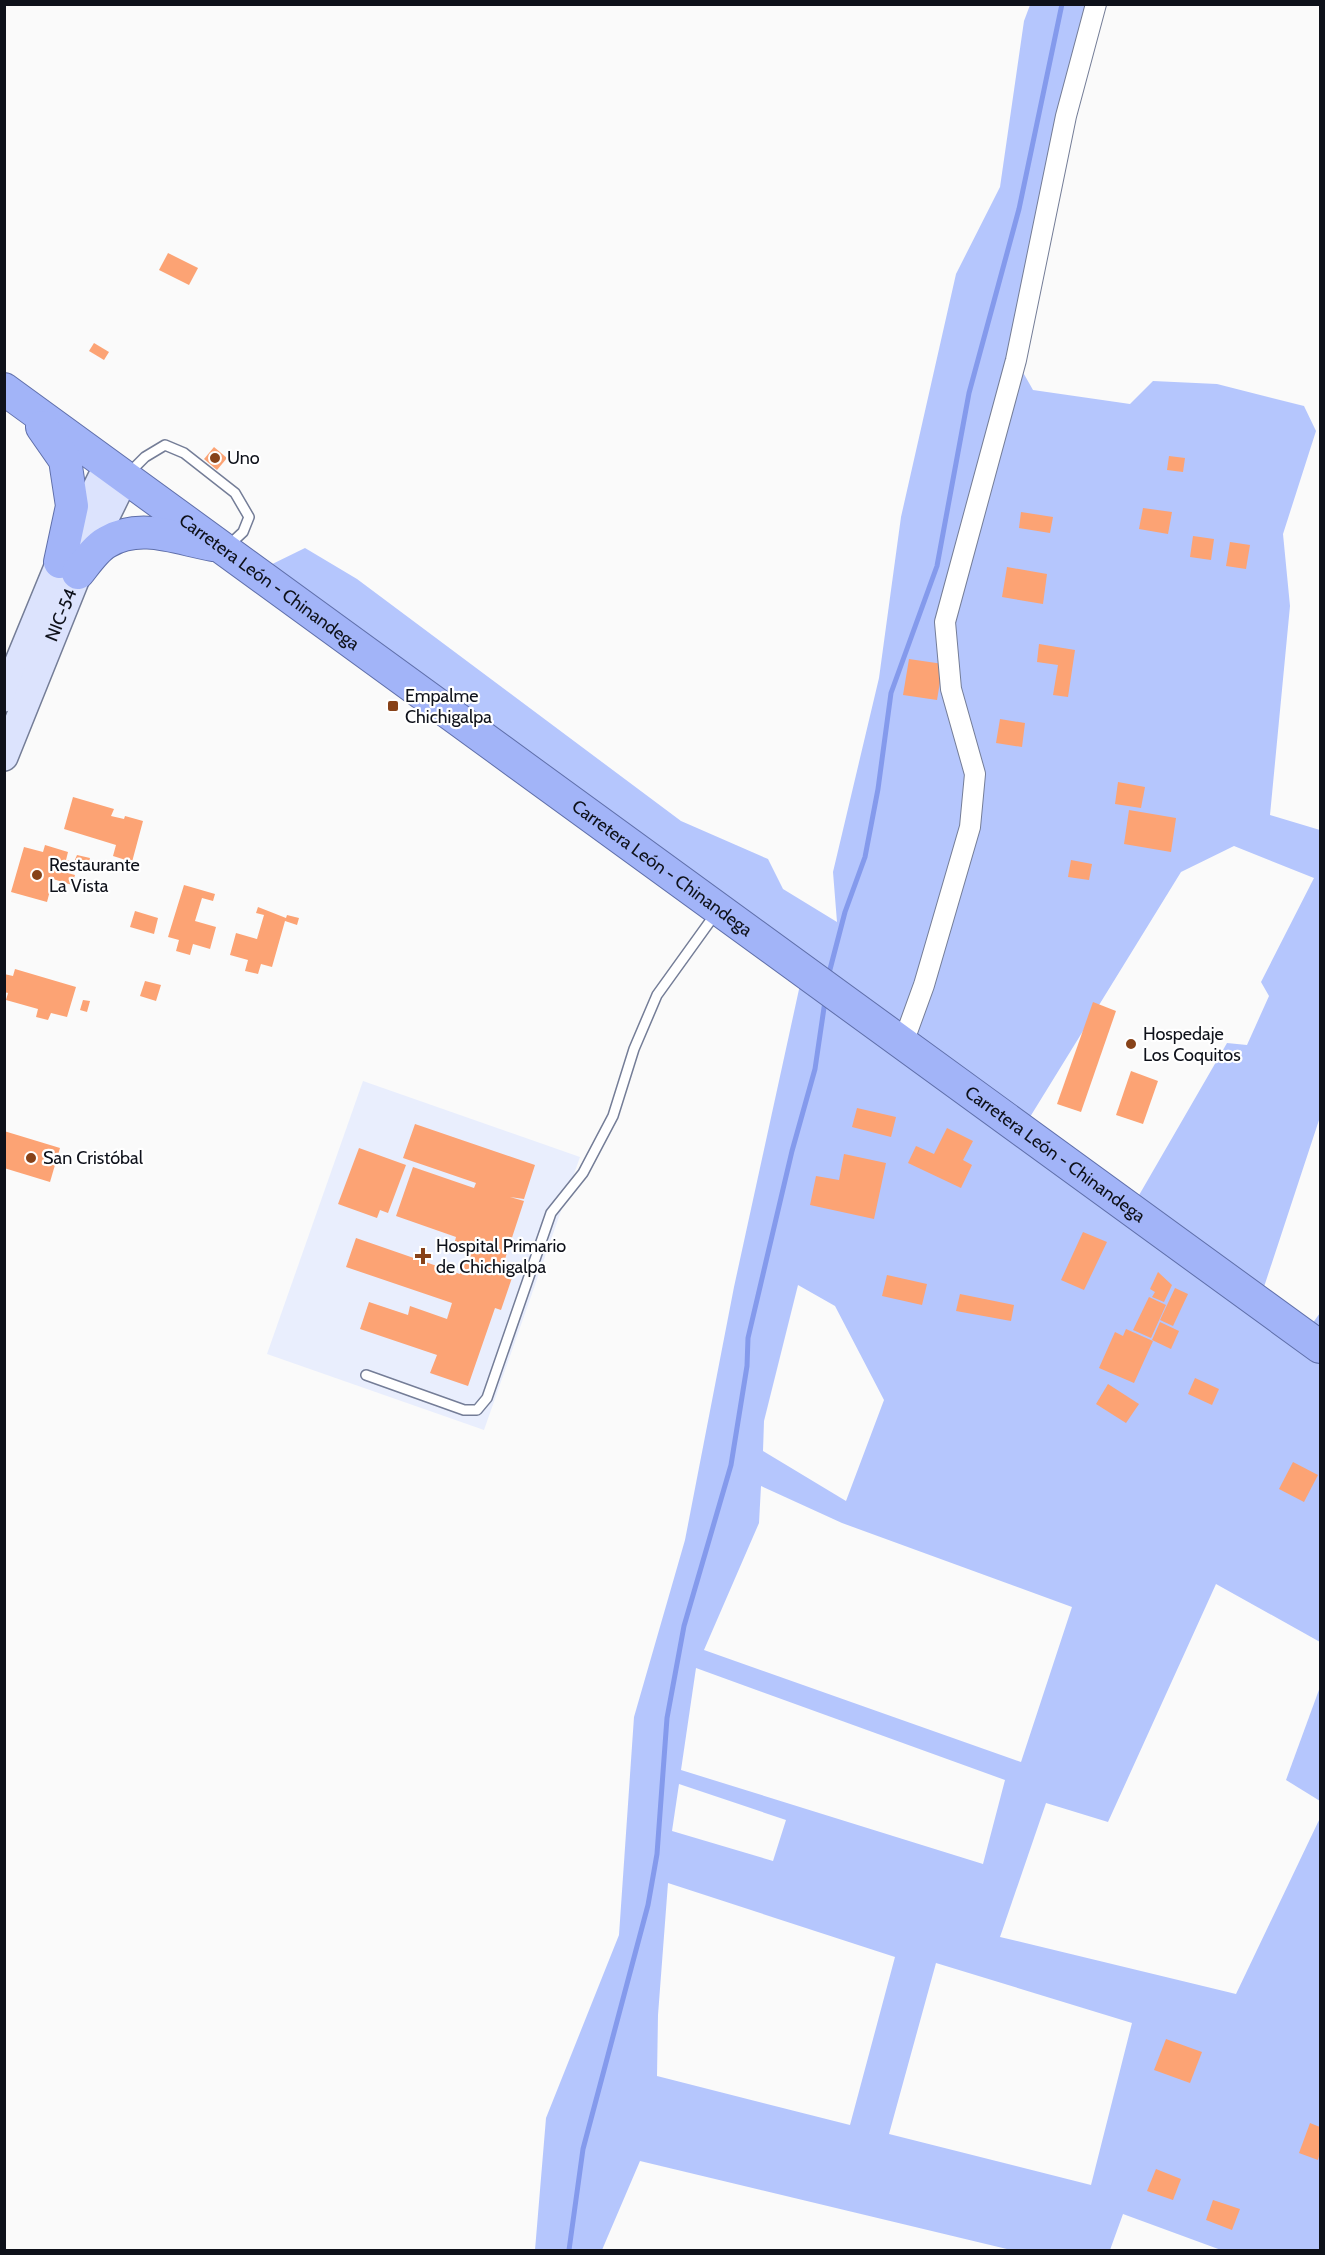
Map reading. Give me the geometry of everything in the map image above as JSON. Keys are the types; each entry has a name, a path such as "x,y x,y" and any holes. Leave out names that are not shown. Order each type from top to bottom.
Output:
{"highway":[{"name":"Carretera León - Chinandega","path":"16,397 1320,1347"},
{"path":"16,397 65,460 72,506 69,568"},
{"path":"69,568 105,542 125,535 150,531 225,548"}],"main road":[{"name":"NIC-54","path":"4,698 117,471"},
{"name":"NIC-54","path":"4,757 69,568"}],"street":[{"path":"903,1043 924,986 970,827 975,774 951,689 945,622 1016,360 1066,116 1096,4"}],"lane":[{"path":"117,471 165,445 184,453 235,493 249,517 243,532 225,548"},
{"path":"366,1375 464,1410 477,1410 487,1398 551,1213 583,1173 613,1116 634,1049 657,995 719,909"}],"shaded area":[{"path":"1030,5 1096,5 1016,360 1033,390 1130,404 1153,381 1217,384 1304,406 1316,431 1283,534 1290,606 1270,815 1320,830 1320,1117 1259,1302 1304,1335 1320,1313 1320,1642 1216,1584 1108,1822 1046,1803 1000,1937 1236,1994 1320,1818 1320,2250 1221,2250 1123,2214 1110,2250 1011,2250 640,2161 602,2250 535,2250 546,2118 619,1935 634,1717 685,1540 734,1287 803,971 258,571 305,548 357,579 681,821 768,859 783,889 837,922 833,872 879,678 901,517 956,274 1000,187 1024,21","holes":["1234,846 1314,878 1261,982 1269,996 1247,1045 1227,1043 1131,1209 1022,1130 1181,872","798,1285 835,1306 884,1400 846,1501 763,1451 764,1421","761,1486 842,1523 1072,1607 1021,1762 704,1650 759,1523","696,1668 1005,1780 983,1864 681,1770","679,1784 786,1820 773,1861 672,1831","668,1883 895,1957 850,2125 657,2076 658,2015","936,1963 1132,2023 1091,2185 889,2134"]},
{"name":"Hospital Primario de Chichigalpa","path":"363,1081 580,1157 484,1430 267,1354"},
{"path":"1320,1687 1320,1801 1286,1780"}],"building":[{"path":"168,253 198,268 189,285 159,270"},
{"path":"94,343 109,352 104,360 89,351"},
{"name":"Uno","path":"214,447 227,458 217,470 204,459"},
{"path":"1169,456 1185,458 1183,472 1167,470"},
{"path":"1143,508 1172,512 1168,534 1139,529"},
{"path":"1021,512 1053,517 1050,533 1019,528"},
{"path":"1193,536 1214,539 1211,560 1190,557"},
{"path":"1230,542 1250,545 1246,569 1226,566"},
{"path":"1007,567 1047,574 1043,604 1002,597"},
{"path":"1039,644 1075,650 1068,697 1053,695 1058,665 1037,662"},
{"path":"909,659 943,664 937,700 903,695"},
{"path":"1000,719 1025,723 1022,747 996,743"},
{"path":"1118,782 1145,787 1141,808 1115,804"},
{"path":"73,797 114,809 111,816 124,819 125,816 143,821 132,862 113,856 116,845 64,829"},
{"path":"1129,810 1176,818 1171,852 1124,844"},
{"name":"Restaurante La Vista","path":"45,845 68,852 66,860 74,862 77,855 90,858 87,870 58,862 56,870 75,875 72,885 53,879 47,902 11,892 24,847 43,852"},
{"path":"1071,860 1092,864 1089,880 1068,877"},
{"path":"184,885 215,894 213,901 202,898 195,921 216,927 210,949 193,944 190,955 176,951 179,940 168,937"},
{"path":"258,907 286,918 287,915 299,918 297,925 285,921 272,967 261,964 258,974 245,971 248,960 230,955 236,933 257,939 264,915 256,913"},
{"path":"135,911 158,918 154,934 130,927"},
{"path":"15,969 76,987 67,1017 51,1013 48,1020 36,1017 38,1009 6,1000 8,993 4,992 4,974 13,976"},
{"path":"145,981 161,985 156,1001 140,996"},
{"path":"83,1000 90,1001 87,1012 80,1010"},
{"path":"1093,1002 1116,1011 1081,1112 1057,1104"},
{"path":"1131,1071 1158,1081 1143,1124 1116,1115"},
{"path":"857,1108 896,1117 891,1137 852,1127"},
{"path":"415,1124 535,1165 524,1199 510,1197 524,1201 503,1265 515,1269 501,1310 495,1308 468,1386 430,1373 437,1355 360,1329 369,1302 408,1315 410,1306 447,1319 452,1303 346,1267 356,1238 460,1274 470,1246 455,1241 456,1237 396,1216 413,1167 474,1188 476,1183 403,1158"},
{"path":"947,1128 973,1141 963,1160 972,1165 961,1188 908,1163 916,1146 934,1154"},
{"name":"San Cristóbal","path":"4,1131 60,1148 50,1182 4,1168"},
{"path":"359,1148 406,1165 388,1213 380,1210 377,1218 338,1204"},
{"path":"844,1154 886,1163 874,1219 810,1205 816,1176 839,1180"},
{"path":"1083,1232 1107,1242 1084,1290 1061,1280"},
{"path":"1158,1272 1172,1285 1164,1302 1152,1297 1155,1292 1150,1289"},
{"path":"887,1275 927,1284 922,1305 882,1296"},
{"path":"1175,1288 1188,1294 1173,1326 1160,1320"},
{"path":"960,1294 1014,1305 1011,1321 956,1311"},
{"path":"1149,1297 1166,1305 1151,1338 1133,1330"},
{"path":"1160,1322 1179,1331 1171,1349 1152,1340"},
{"path":"1126,1329 1153,1341 1134,1383 1099,1368 1115,1332 1123,1336"},
{"path":"1195,1378 1219,1389 1212,1405 1188,1394"},
{"path":"1108,1384 1139,1404 1126,1423 1096,1404"},
{"path":"1293,1462 1318,1475 1304,1502 1279,1489"},
{"path":"1166,2039 1202,2052 1190,2083 1154,2070"},
{"path":"1310,2123 1320,2127 1318,2160 1299,2153"},
{"path":"1156,2169 1181,2179 1173,2200 1147,2191"},
{"path":"1213,2200 1240,2209 1232,2230 1206,2220"}],"waterway":[{"path":"828,977 845,912 865,857 878,789 891,693 937,566 969,393 1019,209 1062,4"},
{"path":"569,2250 583,2149 648,1905 657,1854 667,1718 684,1626 731,1465 747,1366 748,1338 792,1151 815,1069 825,1001"}],"place":[{"name":"Uno","path":"215,458"},
{"name":"Empalme Chichigalpa","path":"393,706"},
{"name":"Restaurante La Vista","path":"37,875"},
{"name":"Hospedaje Los Coquitos","path":"1131,1044"},
{"name":"San Cristóbal","path":"31,1158"},
{"name":"Hospital Primario de Chichigalpa","path":"423,1256"}]}
